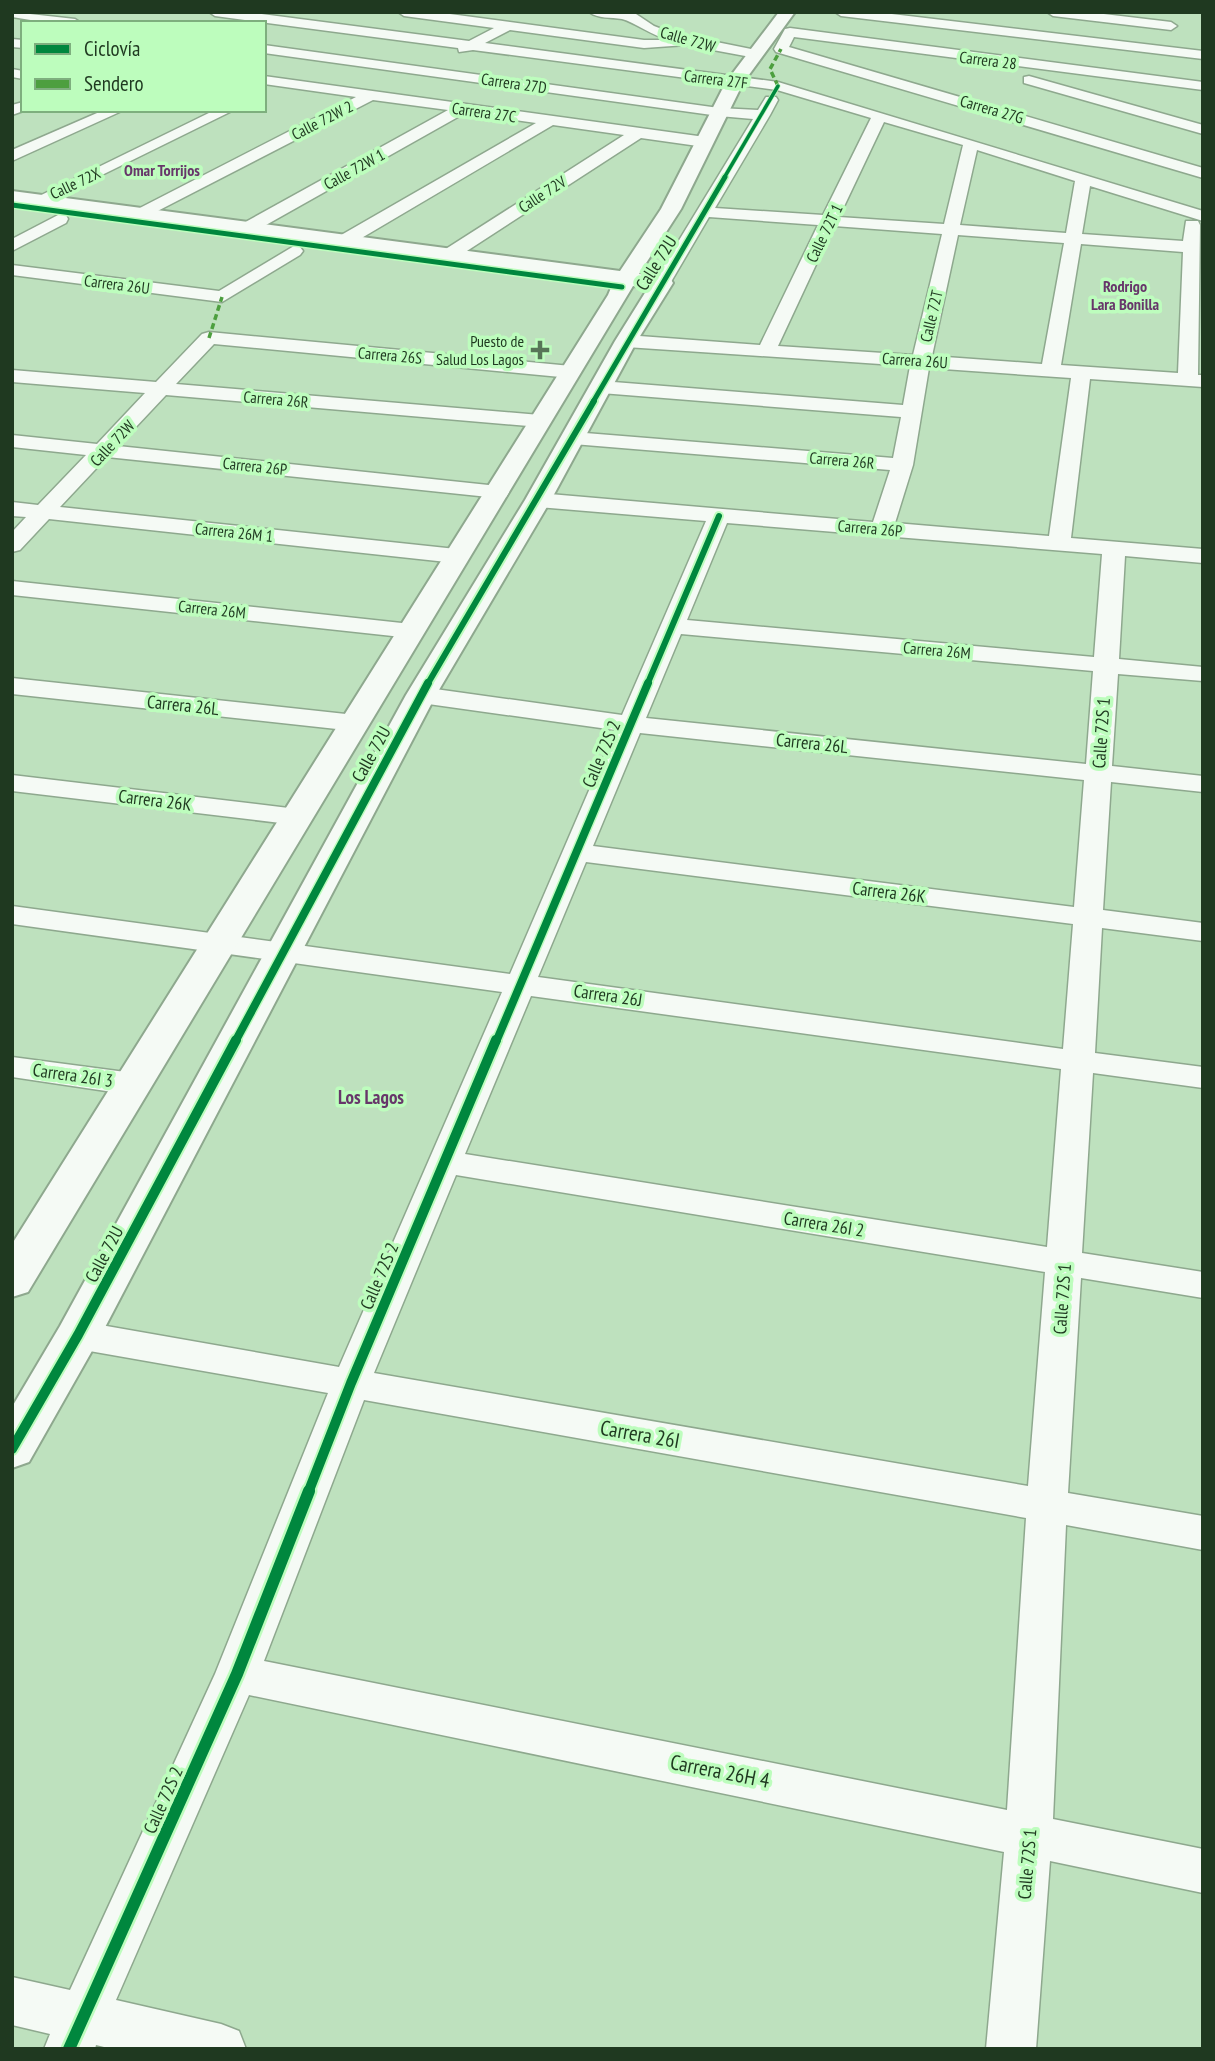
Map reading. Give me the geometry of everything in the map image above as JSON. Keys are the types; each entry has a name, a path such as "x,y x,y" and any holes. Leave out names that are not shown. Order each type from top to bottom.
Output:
{"street":[{"name":"Carrera 27F","path":"215,12 248,14 469,47 778,86 971,143 1198,215"},
{"path":"404,12 644,44 685,41"},
{"path":"595,12 627,14"},
{"name":"Calle 72U","path":"782,31 787,12"},
{"name":"Carrera 28","path":"841,12 1131,62 1203,86"},
{"path":"1053,12 1175,23 1131,62"},
{"path":"12,13 62,21"},
{"path":"231,21 248,14"},
{"name":"Calle 72W","path":"627,14 685,41 759,48"},
{"name":"Calle 72U","path":"12,1281 25,1237 133,1084 540,421 626,341 639,289 671,209 735,82 759,48 804,18"},
{"name":"Calle 72W","path":"673,24 759,48"},
{"name":"Calle 72W 2","path":"138,215 506,27"},
{"name":"Carrera 27G","path":"782,31 781,48 1203,173"},
{"name":"Carrera 28","path":"782,31 935,53 1131,62 1203,55"},
{"name":"Carrera 27D","path":"266,49 719,112 763,115"},
{"path":"935,53 1203,130"},
{"name":"Carrera 27C","path":"266,80 705,142"},
{"path":"266,92 284,83"},
{"name":"Calle 72U","path":"12,1449 78,1335 421,695 573,438 586,379 639,289 706,212 778,86"},
{"path":"1077,107 1101,101"},
{"name":"Calle 72W 1","path":"246,229 461,109"},
{"path":"12,156 112,112"},
{"name":"Calle 72X","path":"37,201 223,112"},
{"path":"1030,120 1053,114"},
{"name":"Calle 72T 1","path":"767,349 879,116"},
{"path":"342,242 549,121"},
{"name":"Calle 72V","path":"447,256 638,133"},
{"name":"Calle 72T","path":"882,529 902,465 921,360 971,143"},
{"path":"1051,370 1083,178"},
{"path":"12,197 447,256 639,289"},
{"path":"12,212 294,251 639,289"},
{"path":"706,212 1190,247"},
{"path":"1196,380 1190,247 1198,215"},
{"path":"12,246 60,219"},
{"name":"Carrera 26U","path":"13,271 222,298 294,251"},
{"name":"Calle 72W","path":"12,545 209,338"},
{"name":"Carrera 26S","path":"209,338 913,412"},
{"name":"Carrera 26U","path":"626,341 1196,380"},
{"path":"1059,544 1081,372"},
{"name":"Carrera 26R","path":"12,376 540,421"},
{"name":"Carrera 26R","path":"573,438 902,465"},
{"name":"Carrera 26P","path":"12,441 498,492"},
{"name":"Carrera 26P","path":"538,499 1203,556"},
{"name":"Carrera 26M 1","path":"12,509 456,556"},
{"name":"Calle 72S 2","path":"75,2033 237,1674 351,1383 719,516"},
{"name":"Calle 72S 1","path":"1011,2049 1030,1834 1047,1505 1114,548"},
{"name":"Carrera 26M","path":"12,587 411,631"},
{"name":"Carrera 26M","path":"672,626 1203,674"},
{"name":"Carrera 26L","path":"12,686 355,723"},
{"name":"Carrera 26L","path":"421,695 630,724 1203,784"},
{"name":"Carrera 26K","path":"12,783 297,817"},
{"name":"Carrera 26K","path":"576,852 1203,932"},
{"name":"Carrera 26J","path":"12,915 1203,1078"},
{"name":"Carrera 26I 3","path":"12,1067 133,1084"},
{"name":"Carrera 26I 2","path":"444,1162 1203,1285"},
{"name":"Carrera 26I","path":"78,1335 1203,1532"},
{"name":"Carrera 26H 4","path":"237,1674 1203,1871"},
{"path":"12,2001 75,2033 221,2049"}],"marked path":[{"path":"778,86 770,69 781,49"},
{"path":"209,338 222,297"}],"cycle path":[{"path":"12,1449 78,1335 421,695 778,86"},
{"path":"12,205 622,287"},
{"path":"69,2049 237,1674 351,1383 719,516"}],"place":[{"name":"Puesto de Salud Los Lagos","path":"540,350"}],"district":[{"name":"Omar Torrijos","path":"162,170"},
{"name":"Rodrigo Lara Bonilla","path":"1125,295"},
{"name":"Los Lagos","path":"371,1097"}]}
